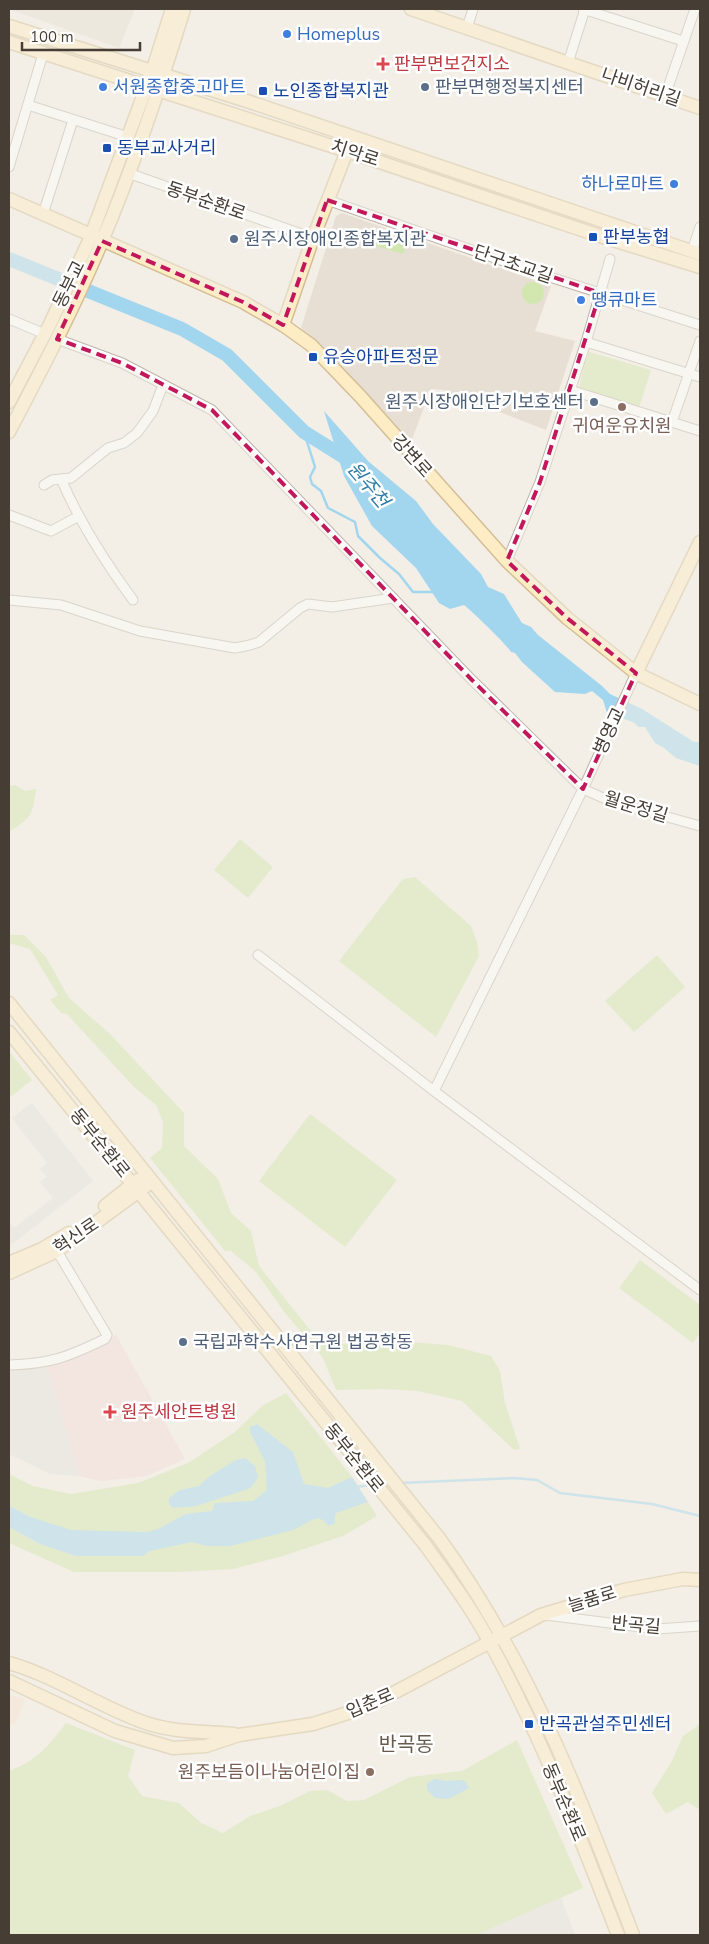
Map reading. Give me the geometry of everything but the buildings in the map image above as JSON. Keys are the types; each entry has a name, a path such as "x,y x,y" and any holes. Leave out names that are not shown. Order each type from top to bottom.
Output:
{"street":[{"path":"158,74 172,9"},
{"path":"96,241 128,173 153,87 184,9"},
{"name":"나비허리길","path":"411,9 700,108"},
{"path":"466,28 473,9"},
{"path":"568,63 584,9 683,41"},
{"path":"665,96 695,9"},
{"name":"치악로","path":"9,26 233,97 695,259"},
{"name":"치악로","path":"9,42 153,87 592,233 695,259"},
{"path":"9,166 43,54"},
{"path":"96,241 128,137 153,87"},
{"path":"28,105 128,137"},
{"path":"43,214 73,120"},
{"path":"284,325 327,200 347,151"},
{"name":"동부순환로","path":"128,173 314,238"},
{"name":"강변로","path":"9,199 96,241 243,302 284,325 311,345 354,389 507,562 567,618 634,678 700,704"},
{"name":"단구초교길","path":"327,200 600,293 700,324"},
{"path":"695,259 700,227"},
{"name":"동부교","path":"47,330 96,241"},
{"name":"동부교","path":"59,335 96,241"},
{"path":"507,562 540,482 586,342 610,259"},
{"path":"9,319 47,330 122,363 212,410 472,680 583,789 434,1091"},
{"path":"9,402 47,330"},
{"path":"9,432 59,335"},
{"path":"672,422 700,341"},
{"path":"586,342 700,377"},
{"path":"44,485 52,480 71,478 108,448 124,443 137,433 153,411 163,385"},
{"path":"570,390 700,431"},
{"path":"61,479 100,554 133,600"},
{"path":"9,515 52,531 79,516"},
{"path":"634,678 700,542"},
{"path":"9,600 61,605 140,631 235,648 250,646 259,642 300,608 308,604 332,607 392,598"},
{"name":"병영교","path":"586,779 634,678"},
{"name":"월운정길","path":"586,779 583,789 610,800 700,826"},
{"path":"258,955 434,1091 700,1290"},
{"name":"동부순환로","path":"9,1003 462,1570 502,1635 547,1722 594,1833 633,1935"},
{"name":"동부순환로","path":"9,1032 426,1546 450,1579 490,1641 533,1728 618,1935"},
{"path":"136,1187 149,1178"},
{"name":"혁신로","path":"9,1273 56,1251 136,1187"},
{"name":"혁신로","path":"9,1263 73,1231 136,1187"},
{"path":"9,1365 36,1364 69,1356 105,1339 107,1335 56,1251"},
{"name":"늘품로","path":"490,1641 541,1615 624,1590 683,1580 700,1580"},
{"name":"반곡길","path":"541,1615 657,1628 700,1626"},
{"name":"입춘로","path":"9,1681 115,1731 173,1748 206,1746 239,1735 312,1724 367,1707 449,1665 490,1641"},
{"name":"입춘로","path":"9,1663 143,1723 178,1732 211,1732 239,1735"},
{"path":"580,1839 594,1833"}],"highlighted area":[{"path":"327,200 600,293 540,482 507,561 567,618 636,673 583,789 472,680 212,410 122,363 57,339 102,241 243,302 283,325"}],"shaded area":[{"path":"9,9 135,9 119,48"},
{"path":"342,213 551,286 535,331 575,341 546,430 443,390 431,389 411,442 301,328 336,216"},
{"path":"32,1103 93,1181 12,1244 9,1241 9,1222 14,1228 53,1198 40,1182 47,1177 40,1169 47,1163 12,1118"},
{"name":"원주세안트병원","path":"116,1335 185,1459 146,1476 101,1481 79,1476 47,1366 58,1364"},
{"path":"47,1366 79,1476 50,1474 9,1454 9,1368"},
{"path":"9,1695 25,1699 16,1723 9,1726"},
{"path":"561,1898 575,1935 477,1935"}],"green space":[{"path":"363,229 407,243 403,254 360,241"},
{"path":"533,282 541,285 544,293 541,301 533,304 525,301 522,293 525,285"},
{"path":"590,352 651,370 639,408 579,389 585,355"},
{"path":"15,785 25,791 36,789 30,815 9,832 9,786"},
{"path":"240,839 273,867 248,898 214,870"},
{"path":"415,877 471,926 477,942 479,956 436,1037 339,961 403,879"},
{"path":"9,935 24,935 46,957 69,998 109,1033 184,1113 184,1146 218,1179 231,1213 251,1231 259,1266 322,1345 395,1341 448,1345 491,1356 500,1371 505,1403 520,1449 514,1450 462,1401 417,1391 385,1389 336,1390 323,1358 285,1313 256,1272 231,1251 225,1251 150,1158 162,1148 163,1122 156,1105 133,1086 67,1014 61,1013 50,1000 58,995 30,949 9,943"},
{"path":"657,955 685,987 634,1032 605,1001"},
{"path":"9,1051 32,1080 9,1098"},
{"path":"310,1114 397,1180 345,1247 259,1181"},
{"path":"640,1260 700,1305 700,1333 693,1343 619,1288"},
{"path":"286,1393 352,1477 377,1516 343,1536 283,1556 233,1569 180,1572 74,1572 9,1543 9,1527 40,1544 73,1554 31,1517 9,1506 9,1474 33,1486 71,1494 138,1483 188,1463 235,1432 262,1406"},
{"path":"66,1723 135,1750 128,1776 142,1796 179,1803 201,1823 223,1833 250,1816 280,1806 310,1791 327,1790 347,1801 364,1800 410,1777 462,1771 517,1740 583,1888 477,1935 9,1935 9,1771 27,1763 41,1752"},
{"path":"700,1724 700,1810 688,1802 666,1814 652,1793 672,1761 683,1736"}],"water":[{"path":"324,411 368,461 416,501 433,524 481,574 488,587 504,594 522,623 531,627 538,635 610,694 642,709 694,742 700,742 700,766 676,758 655,743 645,727 639,727 633,722 607,713 603,700 592,691 585,694 555,692 464,605 450,609 439,603 416,568 372,526 344,476"},
{"path":"257,1424 293,1452 304,1484 328,1488 352,1477 368,1502 336,1513 335,1523 328,1526 319,1518 293,1530 230,1546 207,1546 192,1542 150,1551 143,1556 76,1556 40,1544 9,1527 9,1506 31,1517 71,1530 147,1532 158,1529 186,1514 212,1511 215,1503 253,1501 267,1490 265,1461 250,1432 250,1427"},
{"path":"245,1458 255,1466 258,1477 251,1488 196,1506 173,1508 169,1504 169,1498 180,1490 199,1486 210,1476 236,1460"},
{"path":"435,1779 447,1781 464,1780 469,1788 449,1799 435,1798 427,1790 427,1783"}],"waterway":[{"name":"원주천","path":"9,259 182,329 227,355 304,432 352,462"},
{"path":"304,432 315,467 310,477 312,484 321,491 328,508 355,522 358,536 399,574 413,592 435,592"},
{"path":"400,1483 514,1478 537,1480 560,1493 652,1504 700,1516"},
{"path":"355,1487 372,1485"}],"place":[{"name":"Homeplus","path":"287,34"},
{"name":"판부면보건지소","path":"383,64"},
{"name":"서원종합중고마트","path":"103,87"},
{"name":"판부면행정복지센터","path":"425,87"},
{"name":"노인종합복지관","path":"263,91"},
{"name":"동부교사거리","path":"107,148"},
{"name":"하나로마트","path":"674,184"},
{"name":"판부농협","path":"593,237"},
{"name":"원주시장애인종합복지관","path":"234,239"},
{"name":"땡큐마트","path":"581,300"},
{"name":"유승아파트정문","path":"313,357"},
{"name":"원주시장애인단기보호센터","path":"594,402"},
{"name":"귀여운유치원","path":"622,407"},
{"name":"국립과학수사연구원 법공학동","path":"183,1342"},
{"name":"원주세안트병원","path":"110,1412"},
{"name":"반곡관설주민센터","path":"529,1724"},
{"name":"원주보듬이나눔어린이집","path":"370,1772"}],"district":[{"name":"반곡동","path":"406,1744"}]}
